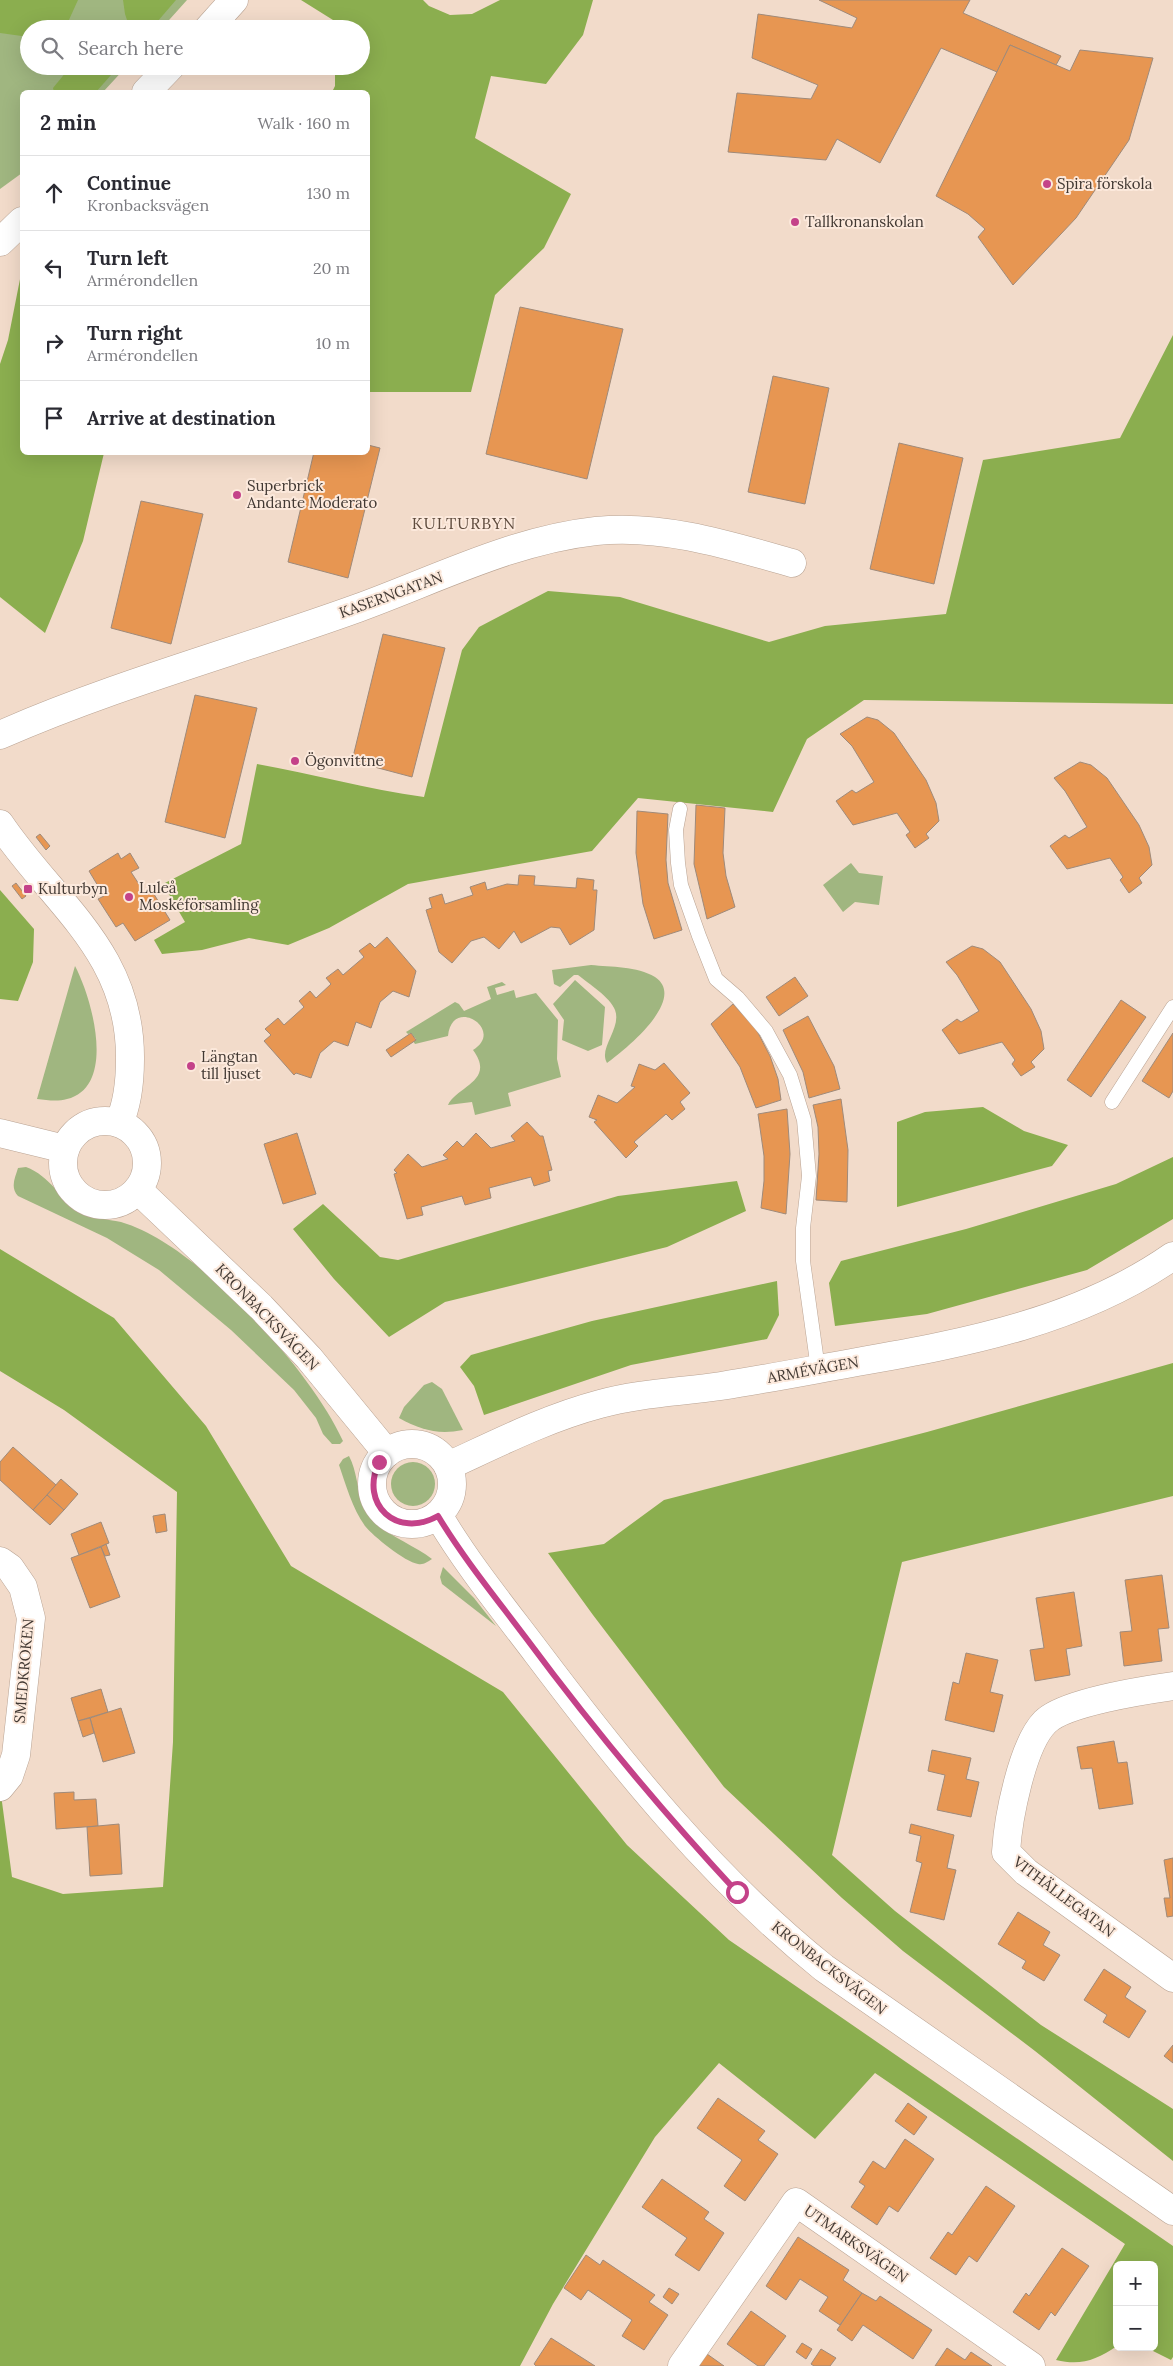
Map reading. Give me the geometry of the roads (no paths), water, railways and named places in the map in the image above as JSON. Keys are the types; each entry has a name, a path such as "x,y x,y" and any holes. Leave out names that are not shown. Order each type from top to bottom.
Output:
{"street":[{"path":"216,20 234,0"},
{"path":"148,90 163,75"},
{"path":"0,216 20,203"},
{"path":"0,242 20,223"},
{"name":"KASERNGATAN","path":"0,735 93,697 357,608 500,554 555,538 596,531 636,530 666,532 726,545 792,563"},
{"path":"0,824 99,948 119,991 127,1020 130,1053 127,1098 119,1123"},
{"path":"97,1121 119,1123 131,1128 140,1137 145,1149 147,1171 138,1190 125,1200 111,1205 88,1201 71,1188 66,1180 63,1169 65,1149 77,1132 86,1126 97,1121"},
{"path":"0,1133 65,1149"},
{"name":"KRONBACKSVÄGEN","path":"138,1190 261,1307 309,1358 387,1453"},
{"name":"ARMÉVÄGEN","path":"448,1466 538,1425 601,1403 818,1369 947,1346 1022,1328 1106,1294 1150,1272 1173,1256"},
{"path":"421,1445 441,1457 448,1466 452,1477 450,1498 438,1516 427,1522 402,1523 390,1518 381,1510 375,1499 372,1486 379,1462 387,1453 403,1446 421,1445"},
{"name":"KRONBACKSVÄGEN","path":"438,1516 457,1547 570,1696 674,1824 737,1892 782,1934 824,1968 1173,2211"},
{"name":"SMEDKROKEN","path":"0,1560 10,1568 23,1587 31,1618 27,1672 16,1755 9,1776 0,1787"},
{"name":"VITHÄLLEGATAN","path":"1173,1686 1130,1692 1074,1707 1045,1721 1026,1751 1007,1835 1006,1852 1026,1872 1173,1978"},
{"name":"UTMARKSVÄGEN","path":"682,2366 796,2202 1031,2366"}],"lane":[{"path":"680,808 676,830 681,885 716,979 738,998 766,1031 790,1075 804,1120 809,1176 803,1228 803,1261 818,1369"},
{"path":"1112,1102 1173,1007"}],"place":[{"name":"Spira förskola","path":"1047,184"},
{"name":"Tallkronanskolan","path":"795,222"},
{"name":"Superbrick Andante Moderato","path":"237,495"},
{"name":"Ögonvittne","path":"295,761"},
{"name":"Kulturbyn","path":"28,889"},
{"name":"Luleå Moskéförsamling","path":"129,897"},
{"name":"Längtan till ljuset","path":"191,1066"}],"district":[{"name":"KULTURBYN","path":"464,523"}]}
